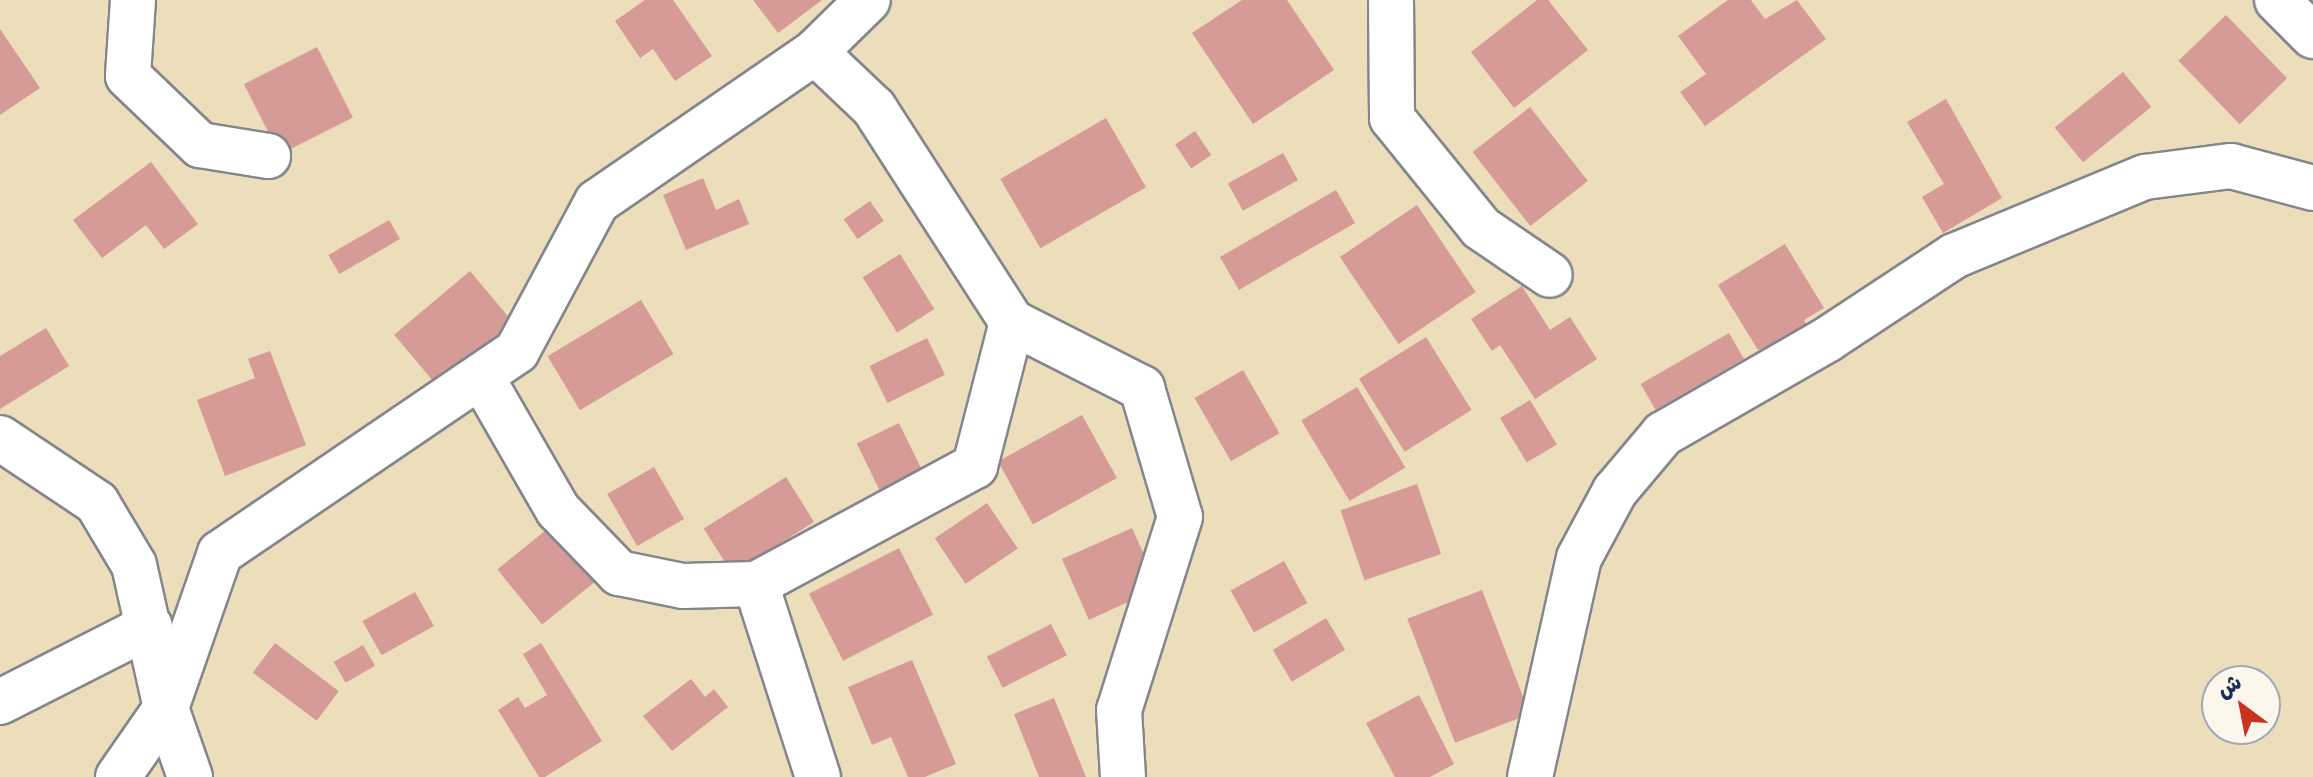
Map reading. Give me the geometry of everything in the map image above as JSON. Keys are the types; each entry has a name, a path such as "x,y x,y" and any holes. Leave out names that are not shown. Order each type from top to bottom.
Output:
{"street":[{"path":"133,0 128,76 200,145 268,156"},
{"path":"118,777 166,708 220,553 482,378 517,351 597,202 815,52 868,0"},
{"path":"1391,0 1392,118 1481,228 1550,275"},
{"path":"2277,0 2313,36"},
{"path":"815,52 874,108 1012,322 1142,388 1180,517 1119,710 1123,777"},
{"path":"1530,777 1579,558 1615,491 1663,434 1828,339 1954,256 2145,177 2231,166 2313,188"},
{"path":"482,378 558,510 619,573 683,586 756,584 975,466 1012,322"},
{"path":"0,438 97,503 134,565 166,708 190,777"},
{"path":"756,584 818,777"},
{"path":"0,702 150,626"}],"building":[{"path":"645,0 673,0 712,56 675,81 653,49 640,58 615,21"},
{"path":"753,0 822,0 778,33"},
{"path":"1242,0 1287,0 1334,70 1253,124 1192,33"},
{"path":"1537,0 1548,0 1588,50 1514,108 1471,52"},
{"path":"1728,0 1751,0 1765,19 1797,0 1826,39 1705,126 1680,92 1706,74 1678,36"},
{"path":"2226,15 2287,78 2240,124 2179,61"},
{"path":"0,29 40,88 0,115"},
{"path":"317,47 353,117 280,155 244,84"},
{"path":"2123,72 2151,107 2083,162 2055,127"},
{"path":"1946,99 2002,198 1943,233 1922,197 1944,184 1907,122"},
{"path":"1530,107 1588,181 1530,226 1472,152"},
{"path":"1106,118 1146,187 1040,248 1000,179"},
{"path":"1195,131 1211,155 1191,168 1175,144"},
{"path":"1283,153 1298,180 1243,211 1228,184"},
{"path":"151,162 198,224 164,249 146,225 102,258 73,220"},
{"path":"703,178 716,210 739,199 749,224 686,250 663,195"},
{"path":"1336,190 1355,223 1239,290 1220,257"},
{"path":"870,201 884,221 858,239 844,219"},
{"path":"1417,205 1476,292 1399,344 1340,257"},
{"path":"389,220 400,239 339,274 328,255"},
{"path":"1785,244 1824,308 1804,320 1809,329 1758,350 1718,285"},
{"path":"900,254 934,309 897,332 863,277"},
{"path":"470,271 515,325 439,388 394,335"},
{"path":"1522,286 1550,330 1570,317 1597,359 1535,399 1500,345 1492,351 1471,319"},
{"path":"641,300 673,354 580,410 548,356"},
{"path":"46,328 69,366 0,409 0,356"},
{"path":"1729,333 1744,359 1656,410 1641,384"},
{"path":"1426,337 1472,410 1405,452 1359,379"},
{"path":"927,338 945,375 887,403 869,366"},
{"path":"270,351 306,445 225,476 197,400 255,378 248,359"},
{"path":"1243,370 1280,433 1231,461 1195,398"},
{"path":"1357,387 1405,468 1350,501 1301,420"},
{"path":"1530,400 1557,445 1527,463 1500,418"},
{"path":"1082,415 1117,478 1033,525 998,462"},
{"path":"899,423 923,472 881,493 857,444"},
{"path":"654,467 684,519 637,546 607,494"},
{"path":"786,477 814,522 732,573 704,528"},
{"path":"1417,484 1441,554 1365,580 1340,510"},
{"path":"987,503 1018,549 966,584 935,538"},
{"path":"551,526 596,581 542,625 497,569"},
{"path":"1132,528 1152,572 1135,579 1143,595 1089,620 1062,559"},
{"path":"899,548 933,615 843,661 809,594"},
{"path":"1284,561 1307,603 1254,633 1231,591"},
{"path":"1482,590 1530,714 1455,743 1407,619"},
{"path":"415,592 434,626 381,655 363,621"},
{"path":"1326,618 1345,650 1292,682 1273,650"},
{"path":"1051,624 1067,655 1003,688 987,657"},
{"path":"275,643 339,691 317,721 253,673"},
{"path":"541,643 602,741 545,777 539,777 498,710 518,697 525,708 547,695 523,654"},
{"path":"363,645 375,666 346,683 334,662"},
{"path":"912,660 956,764 925,777 908,777 891,737 872,745 848,687"},
{"path":"691,679 705,697 714,689 728,707 672,751 643,716"},
{"path":"1419,695 1454,764 1430,777 1395,777 1366,723"},
{"path":"1054,698 1086,777 1039,777 1014,714"}]}
